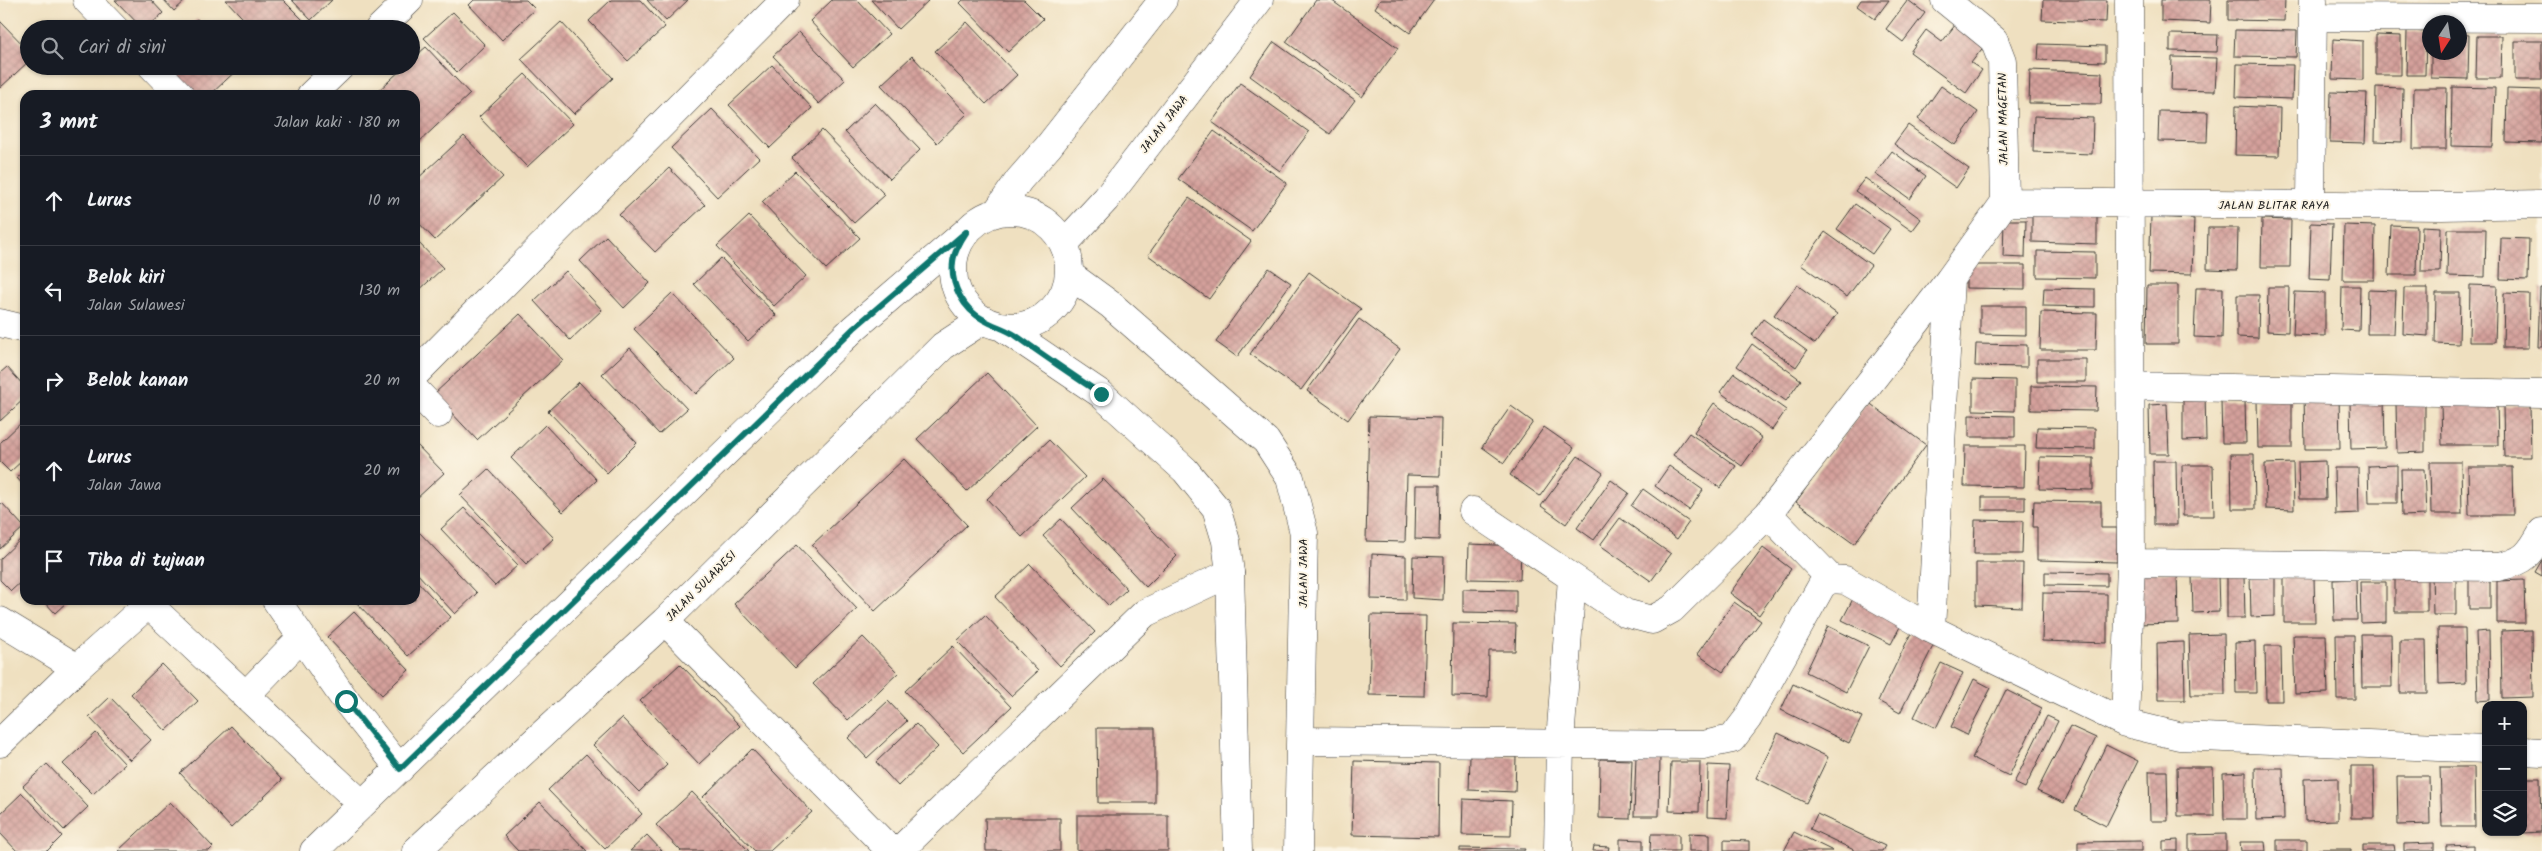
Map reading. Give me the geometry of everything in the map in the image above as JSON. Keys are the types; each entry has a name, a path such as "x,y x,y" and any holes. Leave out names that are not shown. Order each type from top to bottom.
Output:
{"street":[{"path":"87,0 106,20"},
{"path":"388,20 409,0"},
{"path":"420,369 785,0"},
{"path":"996,213 1019,180 1048,147 1163,0"},
{"name":"JALAN JAWA","path":"1064,244 1106,199 1259,0"},
{"name":"JALAN MAGETAN","path":"1945,0 1994,40 2002,60 2005,202"},
{"path":"2125,723 2131,563 2132,204 2129,0"},
{"path":"2311,205 2313,9 2542,18"},
{"path":"161,75 175,90"},
{"path":"316,90 332,75"},
{"path":"1473,511 1625,613 1652,620 1672,609 1768,514 1950,279 2005,202"},
{"name":"JALAN BLITAR RAYA","path":"2005,202 2311,205 2542,204"},
{"path":"314,851 854,328 975,223 996,213 1023,212 1047,223 1064,244 1069,259 1070,275 1064,294 1054,309 1039,321 1021,327 993,323"},
{"path":"967,231 958,245 953,262 954,279 959,296 970,310 1101,394 1184,470 1216,508 1226,541 1230,573 1238,851"},
{"name":"JALAN JAWA","path":"1070,275 1111,305 1266,441 1290,478 1304,533 1298,851"},
{"path":"1931,629 1950,279"},
{"path":"0,323 20,328"},
{"name":"JALAN SULAWESI","path":"416,851 665,621 943,346 993,323"},
{"path":"2131,386 2542,394"},
{"path":"420,395 438,414"},
{"path":"1768,514 1832,579"},
{"path":"2131,563 2498,567 2523,560 2533,548 2542,532"},
{"path":"899,851 1145,613 1230,573"},
{"path":"1558,851 1560,742 1572,578"},
{"path":"1301,741 1560,742 1703,745 1732,739 1748,718 1822,585 1832,579 1845,580 1931,629 2125,723 2179,736 2482,749"},
{"path":"0,743 77,668 147,605"},
{"path":"153,605 245,696 362,804"},
{"path":"279,605 346,701 400,769"},
{"path":"665,621 891,851"},
{"path":"0,622 77,668"},
{"path":"245,696 301,638"},
{"path":"2527,751 2542,752"}],"building":[{"path":"115,0 151,0 163,13 156,20 134,20"},
{"path":"164,0 186,0 174,11"},
{"path":"226,0 283,0 303,20 245,20"},
{"path":"292,0 332,0 311,20"},
{"path":"474,0 526,0 535,9 502,40 469,5"},
{"path":"611,0 640,0 665,27 628,61 589,21"},
{"path":"647,0 688,0 666,21"},
{"path":"832,0 857,0 889,34 853,67 810,21"},
{"path":"871,0 929,0 898,29"},
{"path":"963,0 1024,0 1043,19 1008,52 960,3"},
{"path":"1316,0 1331,0 1398,48 1362,97 1286,42"},
{"path":"1380,0 1434,0 1410,33 1375,8"},
{"path":"1861,0 1889,0 1875,19 1857,6"},
{"path":"1908,0 1925,13 1903,42 1886,29"},
{"path":"2043,0 2107,0 2106,22 2042,20"},
{"path":"2161,0 2211,0 2210,23 2161,21"},
{"path":"2228,0 2285,0 2284,21 2228,20"},
{"path":"453,12 485,45 457,72 424,38"},
{"path":"1959,20 1988,41 1971,63 1982,70 1966,93 1910,52 1926,30 1942,42"},
{"path":"0,21 20,42 20,69 0,88"},
{"path":"561,22 613,78 574,114 521,59"},
{"path":"967,22 1017,75 986,104 935,51"},
{"path":"2235,30 2297,31 2296,57 2234,56"},
{"path":"2407,31 2422,32 2422,60 2425,60 2425,75 2406,75"},
{"path":"799,32 845,80 819,104 773,56"},
{"path":"2170,34 2218,35 2217,52 2170,51"},
{"path":"2376,35 2401,36 2401,75 2376,75"},
{"path":"2467,35 2469,35 2468,79 2431,78 2431,60 2467,60"},
{"path":"2477,36 2502,36 2501,78 2476,78"},
{"path":"2333,39 2363,41 2363,80 2332,79"},
{"path":"2515,41 2542,41 2542,80 2515,80"},
{"path":"1274,42 1355,100 1330,134 1250,76"},
{"path":"2039,44 2105,46 2105,62 2038,60"},
{"path":"426,47 470,94 420,141 420,90 379,90 395,75 420,75 420,52"},
{"path":"912,56 967,114 937,143 881,85"},
{"path":"2172,57 2217,58 2215,91 2171,90"},
{"path":"2237,64 2293,65 2292,99 2236,97"},
{"path":"772,65 812,108 770,148 729,105"},
{"path":"2030,70 2102,73 2101,104 2029,103"},
{"path":"525,74 573,124 527,167 479,117"},
{"path":"174,75 231,75 215,90 188,90"},
{"path":"1240,83 1309,132 1280,171 1212,122"},
{"path":"1941,86 1978,112 1955,145 1918,119"},
{"path":"2376,87 2403,88 2402,142 2375,141"},
{"path":"2452,87 2495,88 2493,147 2451,146"},
{"path":"2414,88 2447,88 2446,149 2413,149"},
{"path":"2507,89 2542,90 2542,143 2506,142"},
{"path":"2331,92 2367,93 2365,143 2330,142"},
{"path":"875,103 920,150 890,179 845,132"},
{"path":"2236,106 2280,108 2279,156 2235,155"},
{"path":"712,109 759,158 717,197 671,148"},
{"path":"2159,111 2208,112 2207,142 2158,141"},
{"path":"2034,116 2093,118 2092,154 2033,152"},
{"path":"1908,125 1969,169 1956,188 1894,144"},
{"path":"822,130 885,195 854,223 792,158"},
{"path":"1214,131 1287,183 1252,231 1178,179"},
{"path":"464,136 503,177 435,240 420,224 420,176"},
{"path":"1892,151 1926,176 1910,199 1875,174"},
{"path":"669,168 705,205 655,252 619,215"},
{"path":"795,171 860,238 826,269 762,202"},
{"path":"1865,178 1921,219 1912,231 1855,191"},
{"path":"1189,198 1251,241 1209,299 1148,255"},
{"path":"1855,204 1890,229 1872,254 1837,229"},
{"path":"2032,206 2097,207 2097,244 2032,242"},
{"path":"749,216 806,276 774,306 717,246"},
{"path":"2151,217 2194,219 2192,274 2149,273"},
{"path":"2262,219 2291,220 2290,267 2261,267"},
{"path":"2004,220 2026,220 2025,258 2003,257"},
{"path":"2311,223 2332,224 2330,280 2309,279"},
{"path":"2344,225 2375,226 2374,280 2343,280"},
{"path":"2391,225 2417,226 2416,275 2389,275"},
{"path":"2422,226 2441,227 2440,272 2421,272"},
{"path":"2208,228 2238,228 2237,270 2207,269"},
{"path":"2448,229 2486,229 2485,277 2447,276"},
{"path":"1825,232 1871,265 1847,297 1801,265"},
{"path":"606,236 650,283 624,308 580,261"},
{"path":"2501,238 2529,239 2528,280 2500,279"},
{"path":"420,244 443,268 420,289"},
{"path":"2037,251 2095,252 2095,278 2037,277"},
{"path":"721,258 776,315 748,341 694,284"},
{"path":"1966,265 2025,265 2025,289 1966,288"},
{"path":"1269,268 1291,283 1237,357 1216,342"},
{"path":"566,271 602,310 570,340 534,301"},
{"path":"1309,272 1361,309 1301,390 1250,354"},
{"path":"1797,285 1837,314 1815,344 1774,315"},
{"path":"2147,285 2178,285 2178,344 2146,344"},
{"path":"2470,285 2497,286 2495,342 2469,342"},
{"path":"2342,286 2360,286 2359,331 2341,330"},
{"path":"2268,287 2289,287 2288,332 2267,331"},
{"path":"2044,288 2095,289 2095,307 2043,306"},
{"path":"2196,288 2223,288 2222,338 2194,337"},
{"path":"2404,288 2428,288 2428,336 2403,334"},
{"path":"2540,288 2542,288 2542,347 2538,347"},
{"path":"2368,290 2396,291 2394,334 2367,334"},
{"path":"2295,292 2325,293 2325,336 2293,335"},
{"path":"672,293 734,358 696,394 634,329"},
{"path":"2436,293 2460,293 2459,344 2435,343"},
{"path":"2504,293 2529,294 2528,348 2503,348"},
{"path":"2237,295 2259,295 2258,338 2237,337"},
{"path":"1980,306 2026,306 2026,335 1980,334"},
{"path":"2041,312 2097,313 2096,350 2040,350"},
{"path":"520,314 563,360 477,440 434,394"},
{"path":"1359,319 1400,349 1348,420 1307,391"},
{"path":"1763,319 1807,351 1796,367 1752,335"},
{"path":"1752,344 1801,380 1786,401 1737,366"},
{"path":"1976,344 2027,345 2027,367 1975,366"},
{"path":"630,348 687,409 659,434 602,374"},
{"path":"2037,359 2086,359 2086,382 2037,382"},
{"path":"7,367 20,381 20,403 0,421 0,373"},
{"path":"987,373 1037,426 967,491 917,439"},
{"path":"1734,373 1786,410 1772,430 1720,392"},
{"path":"1973,379 2015,380 2015,411 1973,410"},
{"path":"579,382 637,443 607,473 548,411"},
{"path":"2031,386 2097,387 2096,411 2031,410"},
{"path":"2205,393 2206,440 2183,441 2183,394"},
{"path":"2304,394 2339,394 2340,449 2305,449"},
{"path":"2292,399 2292,448 2258,448 2257,400"},
{"path":"2384,399 2385,448 2351,449 2350,400"},
{"path":"2221,400 2245,400 2246,443 2222,443"},
{"path":"1868,402 1926,445 1854,544 1796,502"},
{"path":"2425,402 2425,452 2397,453 2396,403"},
{"path":"1714,403 1762,438 1742,466 1694,432"},
{"path":"2167,404 2169,454 2150,454 2149,405"},
{"path":"2441,404 2497,404 2498,445 2442,445"},
{"path":"2530,405 2531,457 2504,457 2503,406"},
{"path":"1511,406 1533,422 1504,463 1482,447"},
{"path":"1969,415 2015,416 2015,437 1969,437"},
{"path":"1369,416 1441,418 1440,476 1407,475 1405,542 1366,541"},
{"path":"20,424 20,463 10,472 0,462 0,443"},
{"path":"545,425 597,480 563,512 511,458"},
{"path":"1544,427 1574,448 1540,496 1510,475"},
{"path":"2037,427 2095,428 2095,449 2036,448"},
{"path":"1689,433 1736,466 1720,488 1673,455"},
{"path":"1049,440 1085,477 1022,537 987,499"},
{"path":"1965,446 2025,446 2024,487 1964,486"},
{"path":"420,448 444,473 420,495"},
{"path":"2231,454 2254,454 2255,509 2232,509"},
{"path":"1578,456 1603,473 1566,524 1541,506"},
{"path":"2040,457 2093,458 2093,490 2039,489"},
{"path":"904,459 967,525 875,611 812,545"},
{"path":"2153,461 2176,461 2177,525 2154,525"},
{"path":"2325,461 2326,499 2299,499 2298,462"},
{"path":"2430,462 2461,462 2462,514 2431,514"},
{"path":"2293,463 2294,510 2266,509 2265,464"},
{"path":"2182,465 2213,465 2214,516 2183,516"},
{"path":"2397,465 2397,503 2369,503 2368,466"},
{"path":"1669,466 1703,490 1689,510 1655,486"},
{"path":"2468,467 2512,467 2513,515 2469,515"},
{"path":"2334,468 2358,468 2359,513 2335,514"},
{"path":"488,469 554,538 526,564 460,495"},
{"path":"2401,469 2424,469 2426,515 2402,516"},
{"path":"1103,479 1177,556 1146,587 1072,508"},
{"path":"1611,480 1629,493 1594,540 1577,528"},
{"path":"1416,485 1440,485 1439,540 1415,539"},
{"path":"1643,489 1689,522 1677,539 1631,506"},
{"path":"1982,497 2025,497 2025,510 1982,510"},
{"path":"2034,501 2101,502 2101,528 2117,528 2117,562 2037,560 2037,527 2033,527"},
{"path":"2,503 20,523 20,531 0,549 0,505"},
{"path":"464,508 518,565 495,586 441,529"},
{"path":"1620,518 1671,554 1651,581 1600,545"},
{"path":"1061,519 1127,589 1109,606 1043,536"},
{"path":"1975,520 2023,521 2022,554 1974,554"},
{"path":"420,533 477,593 455,614 420,576"},
{"path":"20,540 20,583 11,591 0,580 0,559"},
{"path":"1469,544 1521,546 1520,580 1468,579"},
{"path":"797,545 857,609 795,668 734,604"},
{"path":"1763,548 1791,569 1759,615 1730,593"},
{"path":"1372,554 1406,556 1406,600 1371,599"},
{"path":"1413,556 1444,557 1443,600 1412,598"},
{"path":"2542,560 2542,576 2535,572"},
{"path":"1976,563 2023,563 2022,607 1976,605"},
{"path":"1030,564 1095,632 1060,666 995,597"},
{"path":"2045,572 2107,573 2107,586 2045,585"},
{"path":"2177,572 2178,623 2136,624 2135,573"},
{"path":"2427,572 2427,612 2395,612 2395,573"},
{"path":"2456,572 2456,615 2433,615 2432,573"},
{"path":"2275,574 2275,616 2251,617 2250,575"},
{"path":"2218,575 2219,612 2193,613 2192,576"},
{"path":"2227,576 2244,576 2245,618 2227,618"},
{"path":"2469,576 2490,576 2490,609 2469,609"},
{"path":"2314,577 2315,622 2284,622 2284,578"},
{"path":"2356,579 2357,620 2334,620 2333,580"},
{"path":"2524,580 2525,623 2497,623 2497,581"},
{"path":"2360,582 2386,582 2386,622 2361,623"},
{"path":"420,584 451,617 408,656 359,605 420,605"},
{"path":"1463,589 1516,590 1516,613 1463,612"},
{"path":"2043,593 2107,594 2107,643 2042,641"},
{"path":"1854,597 1903,621 1891,644 1842,620"},
{"path":"1734,602 1761,621 1723,672 1697,654"},
{"path":"48,605 64,605 55,613"},
{"path":"354,612 409,670 382,695 327,637"},
{"path":"985,615 1038,671 1011,696 957,641"},
{"path":"1371,615 1426,616 1424,696 1369,695"},
{"path":"1453,623 1516,624 1515,651 1489,651 1488,697 1452,696"},
{"path":"1828,626 1869,646 1846,692 1806,672"},
{"path":"2438,628 2465,628 2466,683 2439,684"},
{"path":"2532,630 2533,697 2502,698 2501,631"},
{"path":"1912,631 1935,642 1900,713 1878,701"},
{"path":"2489,631 2490,700 2478,701 2476,632"},
{"path":"2224,634 2225,695 2191,695 2189,635"},
{"path":"2361,634 2391,634 2392,687 2362,687"},
{"path":"2293,635 2326,635 2328,693 2295,694"},
{"path":"2336,635 2354,635 2355,699 2337,699"},
{"path":"863,637 898,673 848,720 813,684"},
{"path":"2400,640 2426,640 2427,693 2400,693"},
{"path":"2184,642 2185,700 2158,700 2157,643"},
{"path":"2255,642 2256,693 2236,693 2235,643"},
{"path":"953,646 1011,707 963,752 905,691"},
{"path":"2265,646 2281,646 2282,701 2266,701"},
{"path":"1941,663 1963,673 1936,728 1914,717"},
{"path":"162,664 198,701 166,731 131,694"},
{"path":"680,664 740,726 699,764 640,701"},
{"path":"1974,679 1991,688 1967,735 1951,727"},
{"path":"1793,684 1862,717 1849,743 1781,710"},
{"path":"2006,690 2042,708 2009,776 1972,758"},
{"path":"110,697 151,740 130,760 89,717"},
{"path":"888,701 907,721 867,758 848,738"},
{"path":"2047,716 2058,721 2025,788 2014,783"},
{"path":"622,718 667,765 639,792 593,745"},
{"path":"916,724 938,747 898,786 876,762"},
{"path":"231,726 282,780 231,828 180,773"},
{"path":"2070,726 2096,738 2064,803 2037,791"},
{"path":"1097,728 1155,728 1155,803 1098,803"},
{"path":"96,733 125,764 93,794 63,764"},
{"path":"1778,733 1828,757 1806,803 1756,778"},
{"path":"2106,745 2138,761 2106,826 2075,810"},
{"path":"752,749 812,812 770,851 755,851 703,797"},
{"path":"586,754 642,814 605,849 548,790"},
{"path":"1470,756 1516,757 1515,792 1469,790"},
{"path":"1636,756 1660,756 1659,816 1634,816"},
{"path":"1600,759 1632,760 1630,819 1599,818"},
{"path":"1354,761 1439,763 1438,837 1352,835"},
{"path":"1671,762 1700,762 1699,812 1669,811"},
{"path":"47,764 88,807 64,830 23,786"},
{"path":"1708,765 1729,766 1727,818 1707,817"},
{"path":"2351,766 2374,766 2375,818 2351,818"},
{"path":"2177,767 2213,767 2214,816 2178,816"},
{"path":"2440,767 2474,767 2475,827 2442,827"},
{"path":"2255,768 2283,768 2284,819 2256,820"},
{"path":"2149,771 2167,771 2168,821 2150,821"},
{"path":"2246,772 2246,819 2224,819 2223,773"},
{"path":"2397,776 2429,776 2430,824 2398,825"},
{"path":"2338,778 2338,820 2305,821 2304,779"},
{"path":"2527,778 2540,778 2541,832 2527,833"},
{"path":"692,792 749,851 681,851 656,825"},
{"path":"22,793 62,836 47,851 17,851 0,833 0,814"},
{"path":"1463,799 1512,801 1511,836 1462,835"},
{"path":"170,802 213,847 209,851 118,851"},
{"path":"540,802 587,851 518,851 504,836"},
{"path":"1817,814 1885,846 1882,851 1856,851 1810,829"},
{"path":"1077,815 1168,815 1168,851 1077,851"},
{"path":"985,818 1060,818 1060,851 986,851"},
{"path":"1794,832 1833,851 1784,851"},
{"path":"1689,833 1710,834 1710,851 1689,851"},
{"path":"1651,834 1679,834 1679,851 1650,851"},
{"path":"2226,834 2226,851 2189,851 2189,835"},
{"path":"647,835 662,851 630,851"},
{"path":"1620,839 1643,840 1643,851 1620,851"},
{"path":"1724,840 1749,841 1749,851 1724,851"},
{"path":"2178,840 2178,851 2163,851 2163,841"},
{"path":"2277,840 2307,840 2307,851 2277,851"},
{"path":"2142,841 2142,851 2078,851 2078,842"},
{"path":"2240,842 2265,842 2266,851 2241,851"},
{"path":"2434,843 2434,851 2404,851 2404,844"},
{"path":"2363,845 2394,845 2395,851 2363,851"},
{"path":"2473,845 2473,851 2446,851 2446,846"},
{"path":"1594,846 1609,847 1608,851 1593,851"},
{"path":"1460,848 1525,849 1524,851 1460,851"},
{"path":"2318,849 2351,849 2351,851 2318,851"}],"route":[{"path":"346,701 400,769 854,328 891,294 967,231 958,245 953,262 954,279 959,296 970,310 983,320 1002,327 1101,394"}]}
